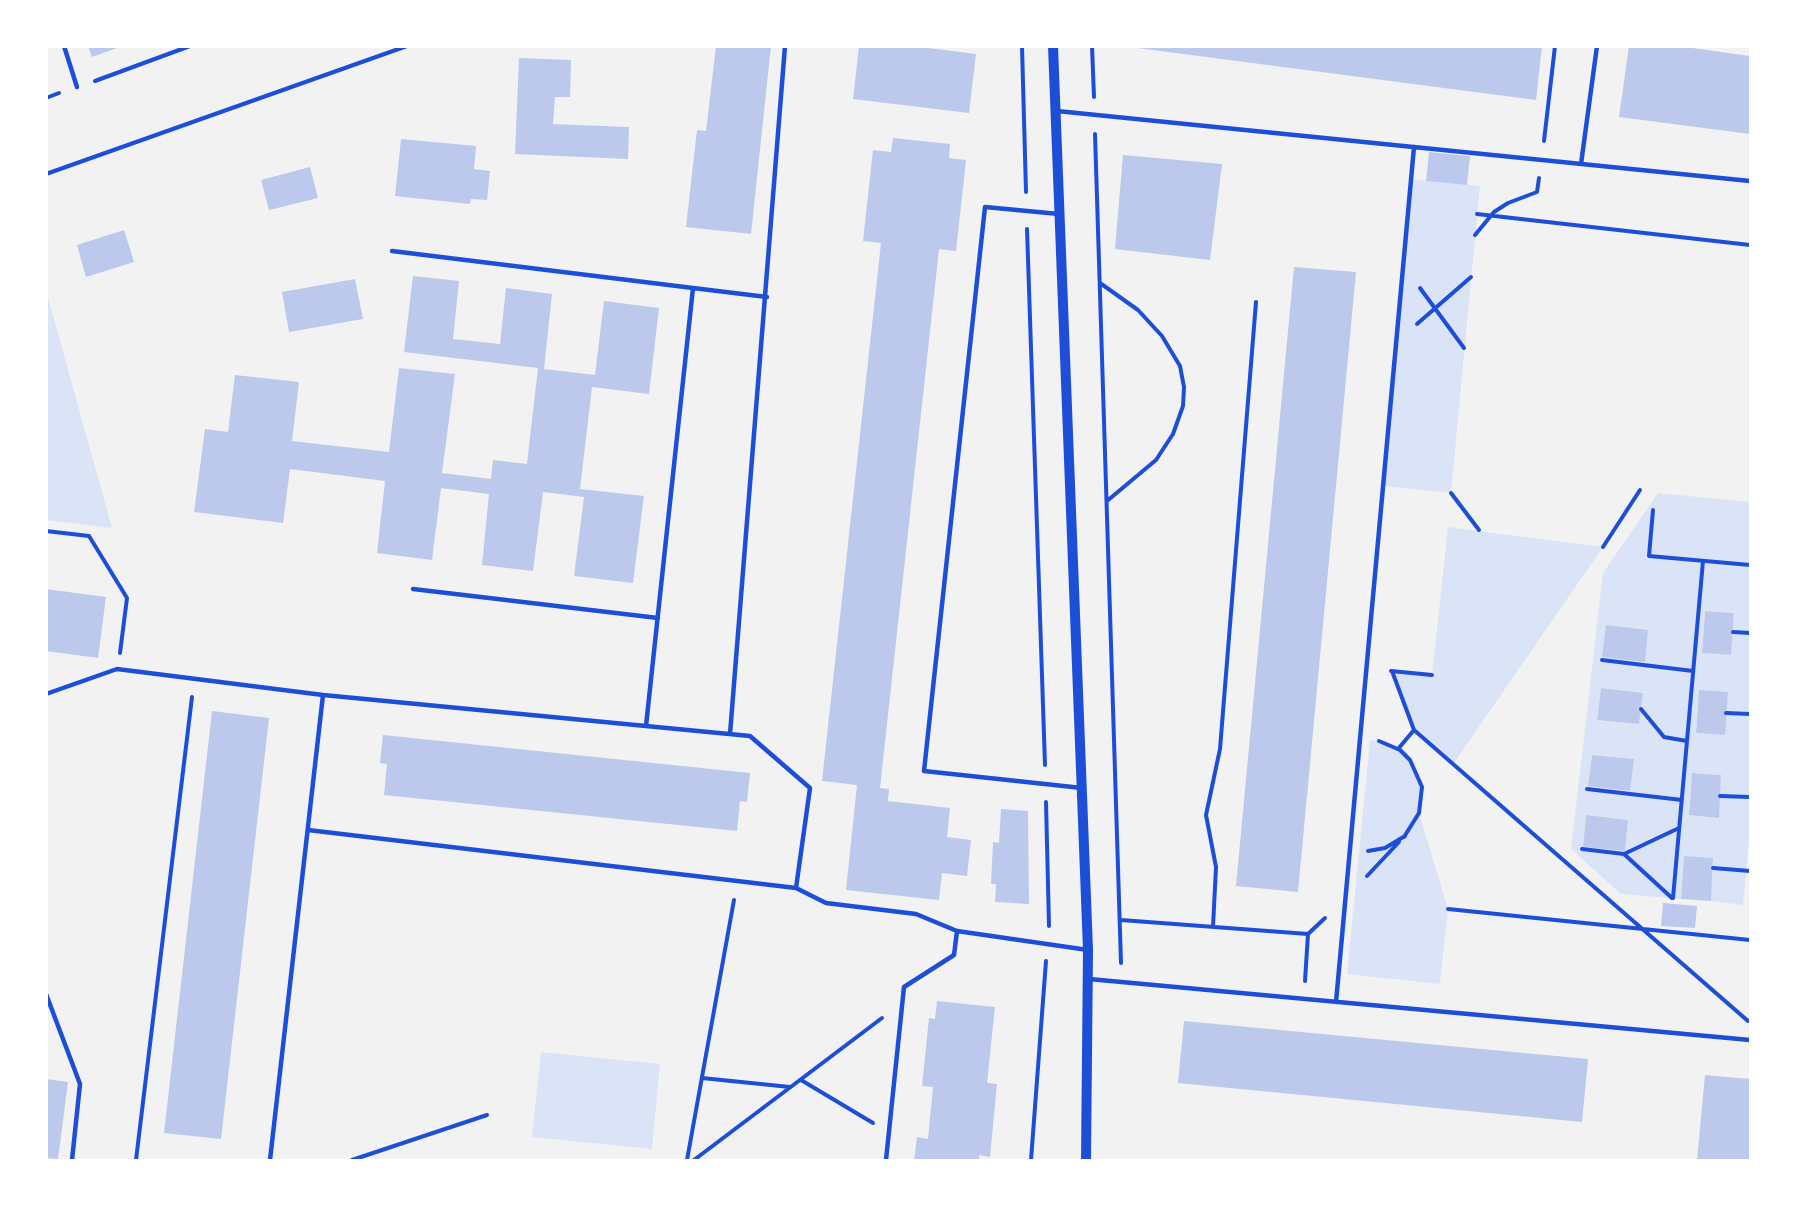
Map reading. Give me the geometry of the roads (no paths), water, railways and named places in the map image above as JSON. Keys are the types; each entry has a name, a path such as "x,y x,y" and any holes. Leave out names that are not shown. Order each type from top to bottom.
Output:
{"street":[{"path":"1053,46 1089,979 1086,1161"}],"lane":[{"path":"64,46 77,87"},
{"path":"730,734 767,297 785,46"},
{"path":"1581,164 1597,46"},
{"path":"1054,110 1750,181"},
{"path":"1336,1002 1414,147"},
{"path":"1059,214 985,207 924,771 1082,788"},
{"path":"392,251 767,297"},
{"path":"646,726 693,288"},
{"path":"414,589 658,618"},
{"path":"47,695 117,669 323,695 750,736 810,788 796,888"},
{"path":"270,1161 323,695"},
{"path":"308,830 796,888 826,903 916,914 957,931 1088,950"},
{"path":"886,1161 904,987 954,955 957,931"},
{"path":"1089,979 1750,1040"},
{"path":"46,994 80,1084 72,1161"}]}
